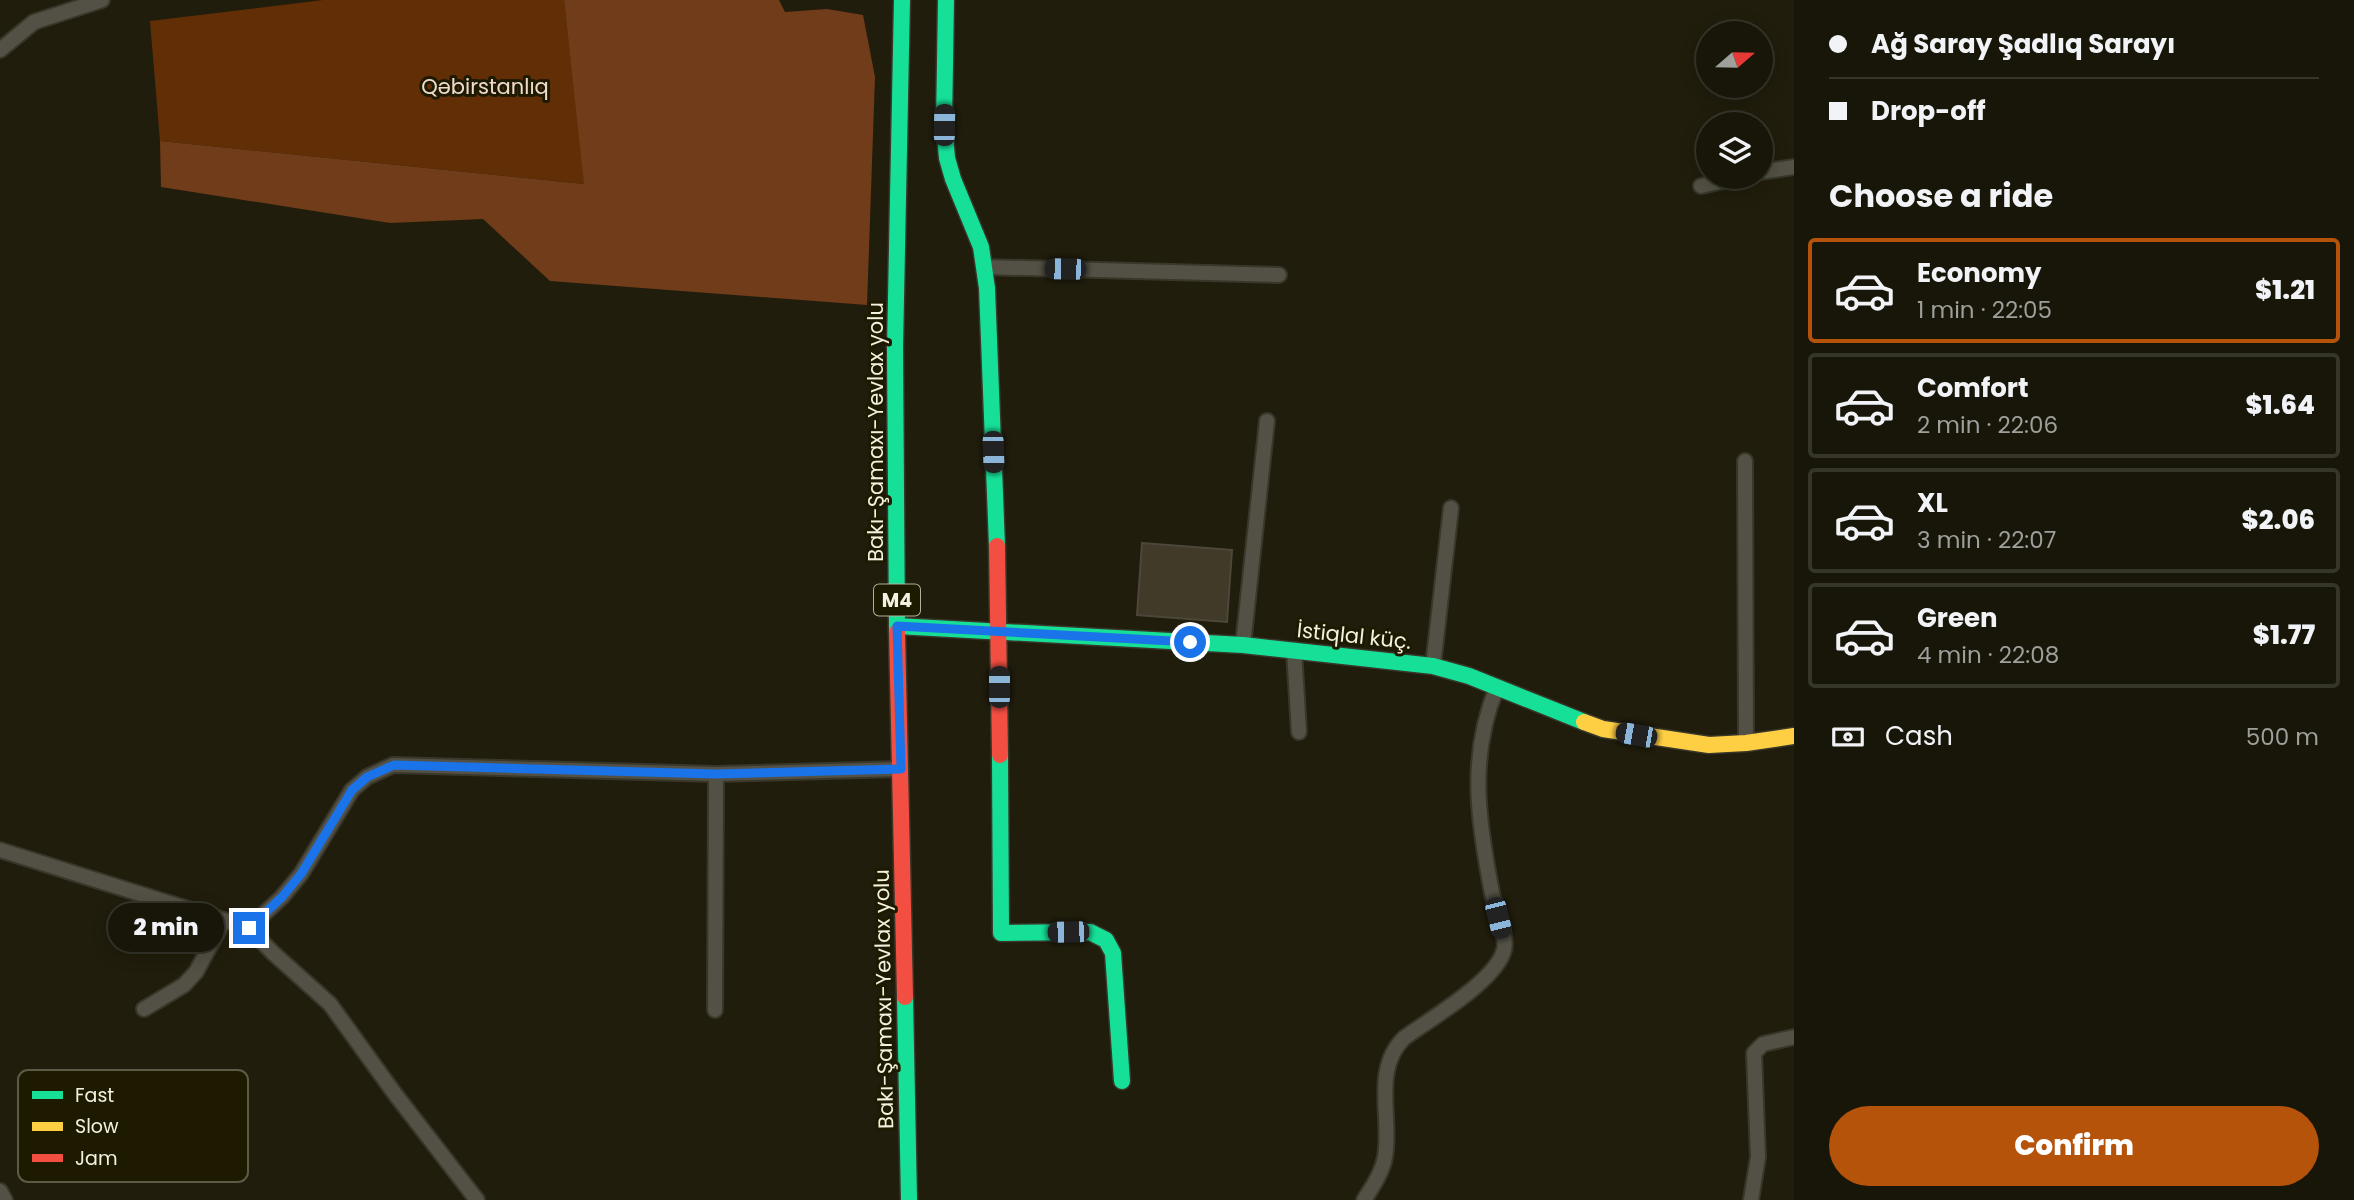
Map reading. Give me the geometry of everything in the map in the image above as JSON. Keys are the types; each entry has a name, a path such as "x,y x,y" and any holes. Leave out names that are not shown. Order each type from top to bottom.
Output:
{"main road":[{"name":"Bakı-Şamaxı-Yevlax yolu","path":"902,0 895,348 897,626 909,1200"},
{"path":"946,0 944,125 947,158 981,247 987,288 999,632 1001,933 1090,932 1106,940 1113,953 1122,1081"},
{"name":"İstiqlal küç.","path":"897,626 1243,645 1433,666 1469,676 1603,729 1709,745 1794,736"}],"street":[{"path":"0,50 34,22 102,0"},
{"path":"1773,170 1794,167"},
{"path":"984,267 1279,275"},
{"path":"1243,645 1267,421"},
{"path":"1745,461 1746,743"},
{"path":"1433,666 1451,508"},
{"path":"1294,650 1299,732"},
{"path":"1364,1200 1378,1179 1386,1154 1387,1070 1393,1048 1485,978 1504,950 1492,894 1477,790 1487,712 1497,687"},
{"path":"249,928 282,897 301,874 352,790 367,777 394,765 716,774 901,769"},
{"path":"715,1010 716,774"},
{"path":"0,850 249,928 330,1004 477,1200"},
{"path":"144,1009 184,985 196,972 224,920"},
{"path":"1751,1200 1758,1157 1754,1053 1763,1044 1794,1037"},
{"path":"0,1191 5,1200"}],"green space":[{"name":"Qəbirstanlıq","path":"323,0 564,0 585,184 160,141 150,21"}],"shaded area":[{"path":"564,0 779,0 785,12 827,9 863,15 875,77 867,305 550,281 483,219 390,223 161,187 160,141 584,184"}],"building":[{"path":"1142,543 1232,550 1227,622 1137,615"}],"traffic: fast":[{"path":"897,632 895,348 902,0"},
{"path":"946,0 944,125 947,158 981,247 987,288 997,546"},
{"path":"897,626 1243,645 1433,666 1469,676 1584,722"},
{"path":"1000,755 1001,933 1090,932 1106,940 1113,953 1122,1081"},
{"path":"905,997 909,1200"}],"traffic: slow":[{"path":"1584,722 1603,729 1709,745 1794,736"}],"traffic: jam":[{"path":"997,546 1000,755"},
{"path":"897,632 905,997"}],"route":[{"path":"249,928 282,897 301,874 352,790 367,777 394,765 716,774 901,769 897,626 1190,642"}]}
